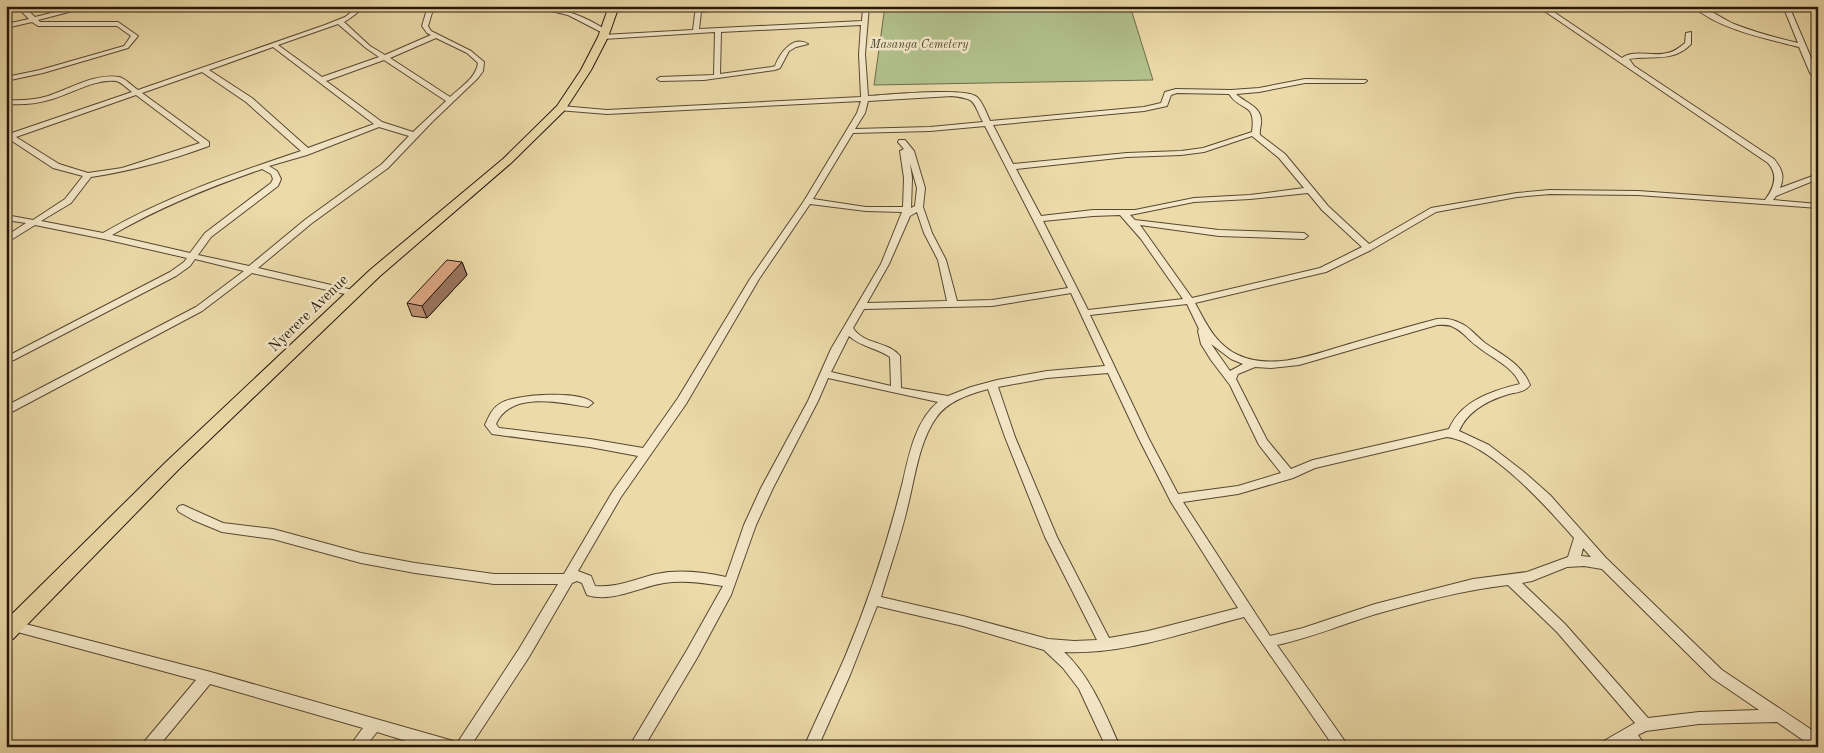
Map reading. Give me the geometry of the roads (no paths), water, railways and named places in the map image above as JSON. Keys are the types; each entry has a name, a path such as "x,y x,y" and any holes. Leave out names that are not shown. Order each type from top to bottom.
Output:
{"main road":[{"name":"Nyerere Avenue","path":"10,630 172,466 375,272 507,161 561,108 586,70 604,34 614,6"}],"street":[{"path":"6,79 41,72 126,47 134,36 122,25 118,24 40,25 18,6"},
{"path":"6,26 89,6"},
{"path":"8,138 339,21 363,6"},
{"path":"6,411 199,309 309,221 386,166 414,135 476,78 480,71 481,62 469,52 435,36 425,26 431,6"},
{"path":"532,6 570,14 604,34 718,31 818,24 865,23"},
{"path":"696,31 699,8 741,6"},
{"path":"462,747 524,653 617,494 682,402 755,279 808,201 861,113 865,99 862,54 866,6"},
{"path":"1540,6 1771,161 1780,172 1780,180 1770,198"},
{"path":"1786,6 1818,79"},
{"path":"1696,7 1718,19 1770,38 1802,46"},
{"path":"339,21 354,36 384,58 450,100"},
{"path":"717,75 718,31"},
{"path":"1631,68 1625,58 1674,55 1688,44 1689,33"},
{"path":"321,80 384,58 435,36"},
{"path":"660,79 704,78 776,68 787,48 805,44"},
{"path":"274,45 284,55 321,80 379,124 414,135"},
{"path":"203,69 249,100 305,149 304,153"},
{"path":"6,102 21,103 43,100 60,93 115,78 123,80 140,92 206,144 188,152 131,168 88,175 56,166 8,138"},
{"path":"849,131 919,130 1154,108 1164,104 1168,94 1176,91 1231,92 1305,81 1364,81"},
{"path":"1231,92 1233,97 1256,113 1258,117 1255,133"},
{"path":"561,108 613,112 938,95 970,96 975,99 1074,290 1144,439 1175,499 1246,611 1342,747"},
{"path":"104,236 148,209 379,124"},
{"path":"899,130 921,188 920,207 928,233 942,260 953,305"},
{"path":"636,747 692,654 730,583 761,501 848,327 885,264 907,212 908,178 905,145 919,130"},
{"path":"1255,133 1282,156 1339,222 1368,248"},
{"path":"1010,167 1127,155 1204,150 1255,133"},
{"path":"6,361 156,284 187,264 208,235 276,184 277,179 274,173 265,167"},
{"path":"6,240 68,201 88,175"},
{"path":"1770,198 1818,176"},
{"path":"1038,219 1086,213 1123,213 1148,210 1194,200 1250,197 1310,190"},
{"path":"1085,313 1190,301 1236,292 1323,270 1368,248 1434,210 1517,195 1550,192 1770,198 1818,206"},
{"path":"808,201 866,209 907,212 920,207"},
{"path":"1123,213 1133,222 1190,301 1203,328 1206,344 1231,379 1263,442 1288,474"},
{"path":"6,217 104,236 354,293"},
{"path":"1133,222 1219,233 1304,236"},
{"path":"860,306 953,305 1001,302 1074,290"},
{"path":"1203,328 1226,352 1252,364 1280,365 1299,362 1437,322 1449,322 1459,326 1480,344 1506,362 1521,377 1525,384 1523,387 1489,398 1473,407 1460,416 1453,433"},
{"path":"848,327 852,336 886,350 895,356 896,389"},
{"path":"1231,379 1234,372 1252,364"},
{"path":"811,747 857,645 873,600 924,432 932,414 948,400 975,388 1072,372 1112,369"},
{"path":"825,374 925,397 948,400"},
{"path":"992,385 1010,437 1051,537 1106,645"},
{"path":"588,403 546,398 512,402 498,409 490,425 496,431 590,443 646,453"},
{"path":"1175,499 1238,490 1313,464 1453,433 1485,448 1546,498 1604,564 1717,674 1818,742"},
{"path":"183,509 222,527 272,534 361,558 494,579 566,579 578,576 587,580 591,591 604,593 624,590 650,581 677,576 692,575 730,583"},
{"path":"1572,561 1580,538"},
{"path":"1267,642 1312,631 1375,609 1473,584 1528,577 1572,561 1604,564"},
{"path":"1511,580 1561,628 1645,725"},
{"path":"873,600 963,621 1048,645 1070,648 1106,645 1174,632 1246,611"},
{"path":"10,630 207,677 450,747"},
{"path":"1048,645 1068,664 1084,685 1113,747"},
{"path":"149,747 207,677"},
{"path":"1607,747 1628,733 1645,725 1699,718 1777,716"},
{"path":"356,747 374,726"},
{"path":"1628,733 1639,747"}],"park label":[{"name":"Masanga Cemetery","path":"919,45"}]}
